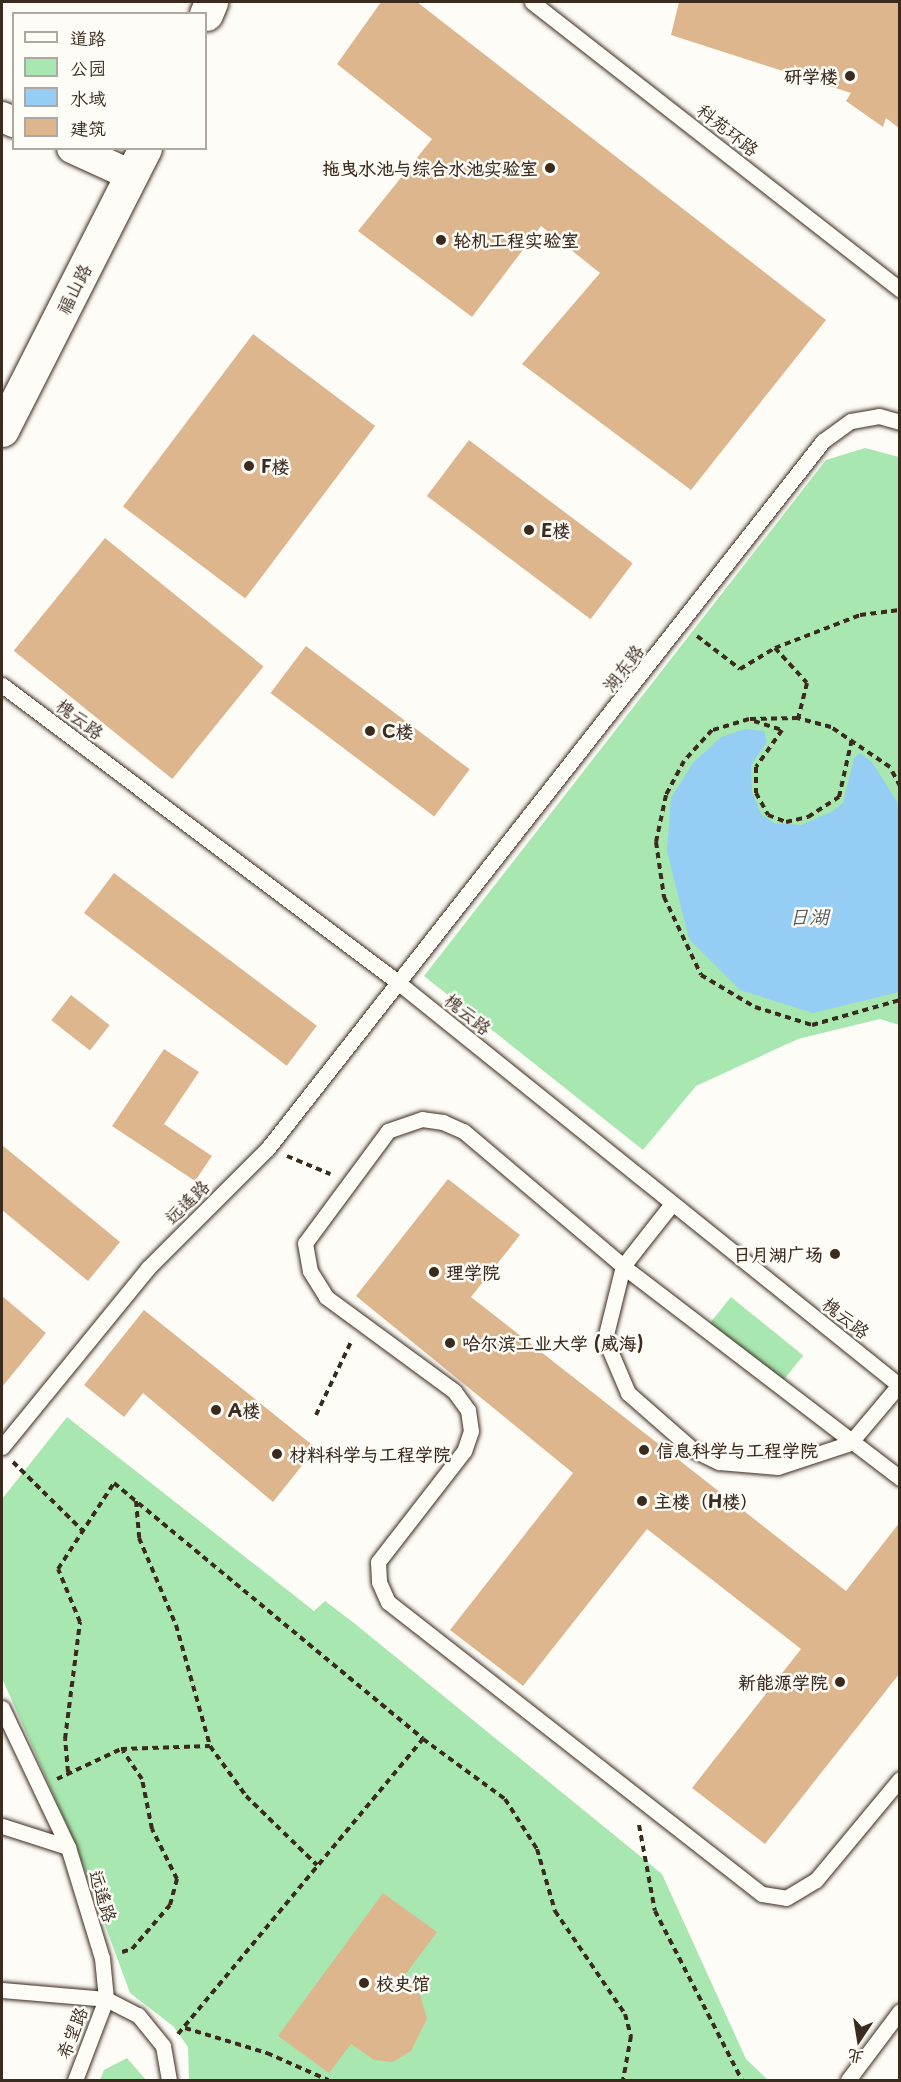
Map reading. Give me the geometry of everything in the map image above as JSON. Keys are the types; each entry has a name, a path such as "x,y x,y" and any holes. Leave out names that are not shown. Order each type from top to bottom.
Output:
{"main road":[{"name":"福山路","path":"2,430 139,162"}],"street":[{"path":"82,150 139,162"}],"lane":[{"name":"科苑环路","path":"532,2 900,289"},
{"name":"湖东路","path":"400,984 823,441 851,421 879,416 900,422"},
{"name":"槐云路","path":"2,685 400,984 671,1205 899,1386"},
{"name":"远遥路","path":"6,1453 148,1268 268,1148 400,984"},
{"path":"900,1478 850,1443 622,1266 463,1131 443,1122 422,1119 388,1131 305,1243 306,1257 326,1297 454,1391 468,1410 471,1431 464,1451 378,1562 379,1582 388,1602 748,1886 786,1898 816,1880 900,1779"},
{"path":"671,1205 622,1266 605,1339 614,1369 628,1393 692,1449 719,1462 778,1467 850,1443 899,1386"},
{"name":"远遥路","path":"2,1708 42,1788 68,1847 102,1958 106,1999"},
{"path":"2,1826 68,1847"},
{"path":"2,1990 106,1999 138,2015 163,2046 169,2080"},
{"name":"希望路","path":"75,2080 106,1999"},
{"path":"848,2080 900,2011"}],"path":[{"path":"682,624 740,669 775,648 861,615 900,610"},
{"path":"775,648 807,683 798,718"},
{"path":"900,786 890,767 852,739 798,718 749,719 712,730 684,761 666,795 656,842 664,897 701,975 755,1007 812,1025 900,1000"},
{"path":"749,719 782,730 756,767 756,793 768,814 786,822 808,817 839,797 852,739"},
{"path":"268,1148 350,1183"},
{"path":"316,1415 361,1322"},
{"path":"6,1453 82,1531"},
{"path":"68,1772 65,1739 80,1622 61,1588 58,1569 114,1483 423,1739 505,1799 537,1849 555,1911 625,2014 631,2036 623,2080"},
{"path":"136,1501 139,1538 176,1625 210,1746 246,1796 317,1865"},
{"path":"163,2046 185,2028 423,1739"},
{"path":"42,1788 68,1772 123,1751 210,1746"},
{"path":"102,1958 132,1949 170,1905 177,1879 152,1829 142,1779 123,1751"},
{"path":"634,1795 655,1911 742,2080"},
{"path":"185,2028 267,2053 328,2080"}],"green space":[{"path":"865,448 899,457 899,1025 880,1019 798,1039 696,1086 643,1150 424,976 826,460"},
{"path":"731,1297 803,1356 781,1383 709,1324"},
{"path":"67,1417 314,1611 325,1601 354,1623 662,1874 746,2059 768,2080 189,2080 188,2047 173,2026 130,1993 76,1846 2,1678 2,1499"},
{"path":"127,2058 146,2080 100,2080 104,2070"}],"water":[{"name":"日湖","path":"745,729 764,731 767,742 751,765 752,792 761,814 774,823 801,825 833,811 843,803 854,758 860,753 872,762 899,805 899,992 813,1013 740,990 689,939 667,851 671,798 693,763 721,737"}],"building":[{"name":"拖曳水池与综合水池实验室","path":"381,2 417,2 826,320 691,490 522,364 600,273 541,226 472,317 358,231 432,139 337,64"},
{"name":"研学楼","path":"679,2 900,2 900,129 886,118 883,127 846,101 851,93 671,35"},
{"name":"F楼","path":"253,334 375,426 245,599 123,507"},
{"name":"E楼","path":"469,440 633,563 591,619 427,496"},
{"path":"105,538 264,666 172,779 14,651"},
{"name":"C楼","path":"306,646 470,769 434,816 270,693"},
{"path":"114,873 317,1026 287,1066 84,913"},
{"path":"71,995 110,1025 90,1050 51,1020"},
{"path":"164,1049 199,1072 164,1124 212,1156 195,1181 112,1126"},
{"path":"2,1145 120,1242 88,1281 2,1210"},
{"name":"主楼（H楼）","path":"448,1179 520,1235 471,1297 846,1591 900,1522 900,1673 765,1844 692,1788 801,1649 647,1529 523,1686 450,1630 573,1473 356,1296"},
{"path":"2,1296 46,1333 2,1387"},
{"name":"A楼","path":"144,1310 316,1448 273,1502 143,1393 124,1417 84,1385"},
{"name":"校史馆","path":"383,1893 437,1932 405,1975 419,1991 427,2019 411,2051 393,2062 374,2060 351,2044 329,2073 278,2036"}],"place":[{"name":"研学楼","path":"850,76"},
{"name":"拖曳水池与综合水池实验室","path":"550,168"},
{"name":"轮机工程实验室","path":"441,240"},
{"name":"F楼","path":"249,466"},
{"name":"E楼","path":"529,530"},
{"name":"C楼","path":"370,731"},
{"name":"日月湖广场","path":"835,1254"},
{"name":"理学院","path":"434,1272"},
{"name":"哈尔滨工业大学 (威海)","path":"450,1343"},
{"name":"A楼","path":"216,1410"},
{"name":"信息科学与工程学院","path":"644,1450"},
{"name":"材料科学与工程学院","path":"277,1454"},
{"name":"主楼（H楼）","path":"642,1501"},
{"name":"新能源学院","path":"840,1682"},
{"name":"校史馆","path":"364,1983"}]}
